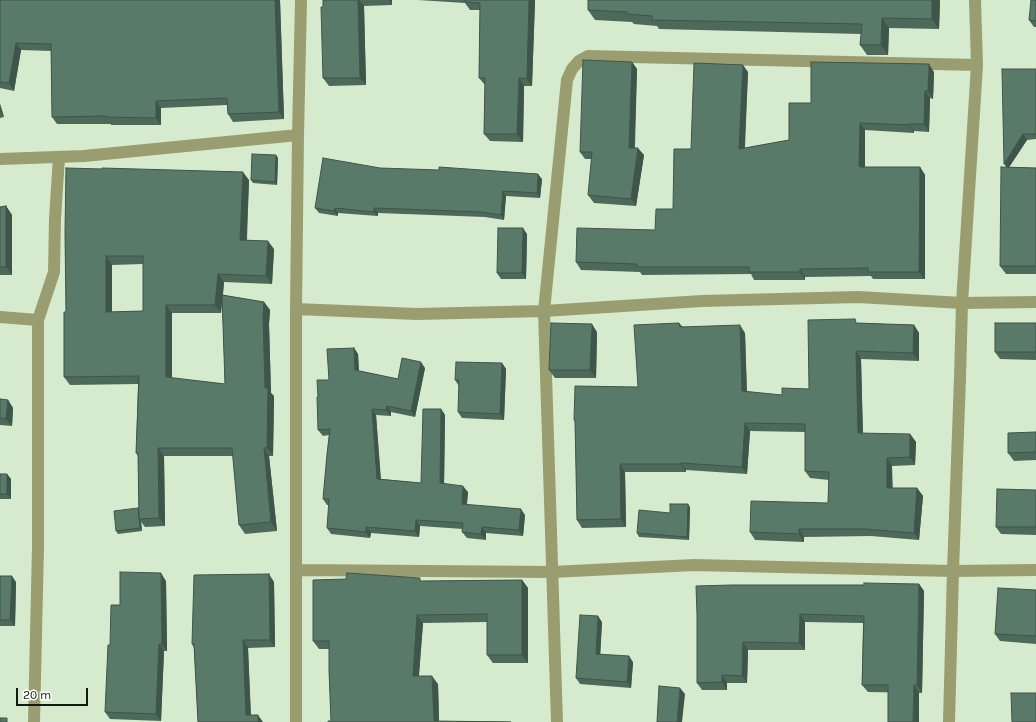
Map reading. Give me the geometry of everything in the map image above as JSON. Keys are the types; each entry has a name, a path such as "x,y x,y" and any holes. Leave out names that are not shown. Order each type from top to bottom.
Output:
{"street":[{"path":"296,722 296,309 301,0"},
{"path":"949,722 962,303 977,65 975,0"},
{"path":"557,722 544,311 567,80 572,69 579,61 588,56 977,65"},
{"path":"0,159 84,156 298,135"},
{"path":"34,722 38,547 38,320 54,272 58,158"},
{"path":"296,309 417,314 544,311 702,301 850,297 962,303 1036,302"},
{"path":"0,317 38,320"},
{"path":"296,570 552,572 694,565 953,571 1036,570"}],"building":[{"path":"0,0 275,0 279,112 228,114 227,98 156,101 156,118 106,116 52,117 51,44 16,43 9,83 0,82"},
{"path":"323,0 358,0 360,78 323,78 321,7 323,7"},
{"path":"465,0 529,0 527,79 519,78 517,134 484,134 485,78 479,78 480,3 465,2"},
{"path":"588,0 932,0 932,19 882,18 881,45 860,45 862,24 652,20 652,16 627,14 627,12 588,10"},
{"path":"1031,0 1036,0 1036,21 1029,20"},
{"path":"583,60 632,62 629,148 638,148 631,199 588,195 592,152 580,152"},
{"path":"811,62 929,64 928,91 925,91 924,124 909,125 860,123 860,167 920,167 919,272 868,272 868,268 800,269 800,272 749,272 749,267 637,267 637,264 576,262 577,228 655,230 656,209 673,209 674,149 691,149 694,63 743,65 739,149 789,140 789,103 811,103"},
{"path":"1002,69 1036,69 1036,134 1023,134 1004,164"},
{"path":"252,154 276,155 275,182 251,180"},
{"path":"323,158 380,168 439,170 439,167 538,174 537,193 503,191 501,215 482,212 374,208 374,212 335,208 334,211 315,208"},
{"path":"1001,167 1036,168 1036,266 1000,266"},
{"path":"66,168 243,172 240,240 268,241 266,276 218,274 215,305 166,305 166,377 225,384 222,295 264,302 265,388 268,388 267,448 264,448 271,522 239,525 232,448 158,448 159,518 139,519 138,453 136,453 139,376 64,377 64,312 66,312","holes":["106,256 143,256 143,311 106,312"]},
{"path":"6,206 6,267 0,267 0,207"},
{"path":"498,228 523,228 522,273 497,273"},
{"path":"855,319 856,323 914,325 913,353 856,351 858,433 910,434 910,457 887,458 887,488 917,488 914,533 865,529 799,529 799,534 750,532 751,501 828,503 829,472 805,471 805,424 745,423 742,467 681,463 620,464 621,519 577,520 574,420 575,386 638,387 634,325 679,323 680,327 740,325 742,391 782,395 782,388 809,389 808,320"},
{"path":"551,323 592,324 590,370 549,370"},
{"path":"995,323 1036,323 1036,352 995,352"},
{"path":"354,348 355,370 398,379 402,358 421,362 411,411 387,406 386,410 372,409 377,479 421,483 423,409 441,409 440,483 463,486 462,504 521,509 519,530 482,527 481,534 462,532 463,523 416,520 415,531 366,527 366,532 327,528 329,499 323,499 330,429 318,430 317,380 329,380 327,349"},
{"path":"456,362 502,363 500,414 458,412 459,380 455,380"},
{"path":"0,399 8,400 6,419 0,418"},
{"path":"1036,432 1036,452 1008,453 1008,433"},
{"path":"0,474 7,474 7,494 0,494"},
{"path":"997,489 1036,490 1036,527 996,527"},
{"path":"670,504 688,504 687,537 637,533 639,510 670,513"},
{"path":"138,508 140,528 116,531 114,511"},
{"path":"120,572 161,573 162,644 159,644 156,714 105,712 108,645 110,645 111,605 120,605"},
{"path":"347,573 420,578 420,581 522,580 522,655 487,655 487,614 417,615 413,676 432,676 434,721 511,722 328,722 331,721 329,641 313,641 313,580 346,579"},
{"path":"269,574 270,640 243,640 246,715 258,715 258,722 198,722 194,644 192,644 194,575"},
{"path":"0,576 12,576 10,620 0,620"},
{"path":"864,583 919,584 917,685 914,685 913,722 888,722 888,685 862,685 864,616 800,614 799,643 743,642 742,676 722,675 722,682 697,683 696,586 864,585"},
{"path":"998,588 1036,590 1036,636 995,634"},
{"path":"580,615 598,616 596,654 629,656 627,682 576,678"},
{"path":"659,686 680,688 677,722 657,722"},
{"path":"1011,693 1036,693 1036,722 1012,722"},
{"path":"0,718 7,718 7,722 0,722"}]}
